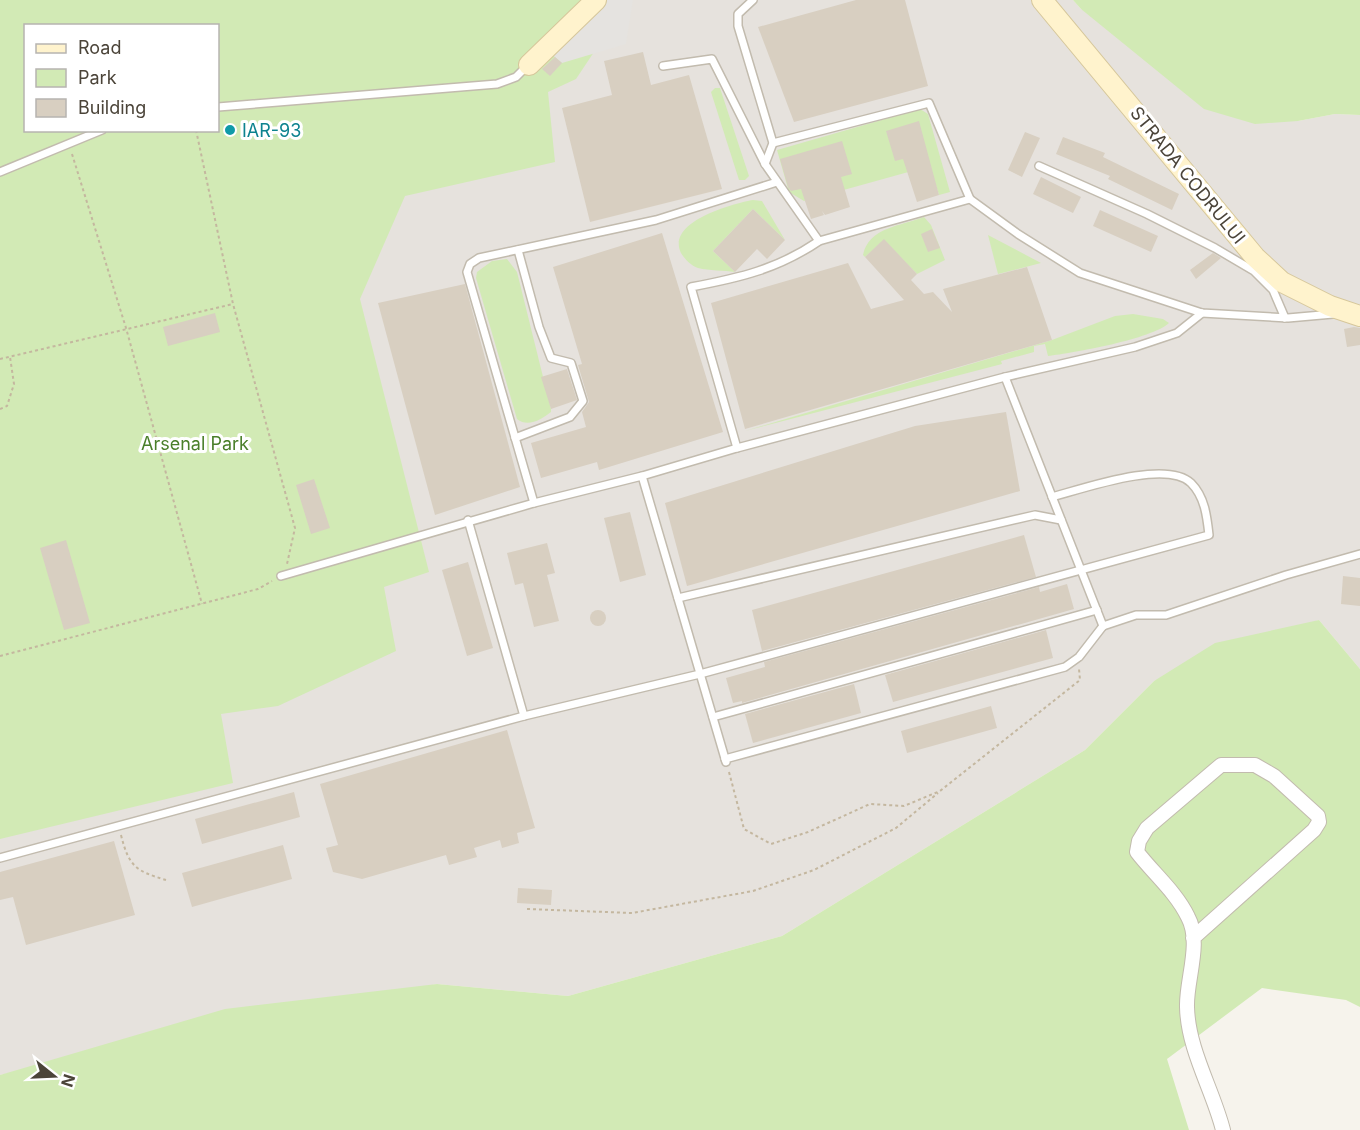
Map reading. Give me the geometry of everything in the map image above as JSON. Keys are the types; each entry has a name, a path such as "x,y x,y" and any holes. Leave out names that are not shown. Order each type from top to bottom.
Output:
{"street":[{"path":"529,64 596,0"},
{"name":"STRADA CODRULUI","path":"1042,0 1255,257 1282,282 1330,306 1355,314"},
{"path":"1193,938 1314,830 1319,822 1318,816 1305,802 1255,765 1221,765 1147,828 1139,841 1137,852 1168,885 1190,918 1193,938 1187,1008 1191,1034 1223,1130"}],"lane":[{"path":"753,0 738,14 738,26 773,143 765,164"},
{"path":"663,66 712,59 765,164 819,241"},
{"path":"219,107 497,84 516,77 529,64"},
{"path":"773,143 929,103 970,199 1018,234 1080,273 1203,313 1285,318 1355,314"},
{"path":"0,172 97,132"},
{"path":"1038,166 1167,224 1254,271 1273,290 1285,318"},
{"path":"534,503 467,272 470,264 479,258 656,220 777,182"},
{"path":"737,448 690,287 747,277 798,255 819,241 970,199"},
{"path":"515,438 570,417 583,400 571,363 551,358 539,327 518,250"},
{"path":"281,576 468,520 642,476 737,448 1005,377 1135,347 1177,333 1203,313"},
{"path":"1005,377 1103,626"},
{"path":"0,858 524,716 700,674 1209,535 1206,509 1190,483 1165,473 1122,479 1052,497"},
{"path":"642,476 726,761 1065,667 1079,657 1103,626 1136,615 1166,615 1286,575 1360,554"},
{"path":"678,598 1035,515 1061,520"},
{"path":"468,520 524,716"},
{"path":"713,717 1097,610"}],"path":[{"path":"0,656 258,589 281,576 290,558 295,528 233,304 196,132"},
{"path":"68,143 126,328 202,604"},
{"path":"0,359 233,304"},
{"path":"0,409 7,406 14,384 10,357"},
{"path":"527,909 632,913 753,891 814,870 896,828 1080,680 1079,657"},
{"path":"726,761 744,829 771,844 808,832 870,804 904,806 940,791"},
{"path":"119,827 131,865 142,873 166,880"}],"shaded area":[{"path":"596,0 633,0 626,44 562,63 550,53"},
{"path":"619,0 1073,0 1081,9 1298,121 1335,114 1360,115 1360,669 1319,620 1154,681 1085,750 782,936 568,996 437,984 0,1075 0,765 322,260"}],"green space":[{"name":"Arsenal Park","path":"0,0 620,0 614,22 576,79 548,92 555,162 405,196 360,299 429,572 384,587 396,651 278,706 221,714 233,783 0,839"},
{"path":"1073,0 1360,0 1360,115 1335,114 1298,121 1255,124 1204,109 1081,9"},
{"path":"715,88 720,88 749,176 745,180 739,180 711,92"},
{"path":"920,109 928,114 950,192 939,195 930,166 804,201 789,192 777,150"},
{"path":"753,200 762,201 785,240 753,209 713,251 735,272 698,268 693,266 681,253 679,242 683,232 691,224 717,210"},
{"path":"924,217 931,225 945,260 917,274 884,240 865,257 863,255 866,246 879,233"},
{"path":"988,235 1041,263 998,274"},
{"path":"507,259 517,272 551,409 551,412 530,423 517,419 476,278 477,272 492,261"},
{"path":"1133,314 1163,319 1169,323 1160,329 1130,340 1075,352 1048,356 1045,344 1034,346 1034,352 1001,361 1002,364 745,431 1052,340 1115,316"},
{"path":"1319,620 1360,669 1360,1007 1346,1000 1262,988 1167,1059 1189,1130 0,1130 0,1075 225,1009 437,984 568,996 782,936 1085,750 1154,681 1215,643"}],"building":[{"path":"856,0 905,0 928,86 794,122 758,27"},
{"path":"643,52 651,85 689,75 722,189 590,222 562,108 612,95 604,61"},
{"path":"555,57 562,63 550,76 542,69"},
{"path":"919,121 939,195 917,202 903,159 895,161 886,131"},
{"path":"1025,132 1040,138 1022,177 1008,170"},
{"path":"1063,137 1105,153 1103,157 1179,194 1172,210 1108,179 1110,176 1056,154"},
{"path":"842,141 852,174 841,177 850,207 825,215 822,211 824,215 811,219 801,189 791,191 788,187 780,159"},
{"path":"1041,177 1081,197 1073,213 1033,194"},
{"path":"753,209 785,240 767,259 757,249 735,272 713,251"},
{"path":"1100,210 1158,236 1151,252 1093,226"},
{"path":"932,229 940,248 928,252 921,234"},
{"path":"662,233 723,432 599,470 597,462 541,478 531,443 586,427 582,412 589,402 578,365 582,364 553,267"},
{"path":"884,239 917,274 911,280 924,294 933,292 952,312 943,289 1027,267 1052,340 745,429 711,303 848,263 871,309 904,300 865,257"},
{"path":"1213,253 1221,258 1196,279 1190,270"},
{"path":"465,284 520,487 435,515 378,303"},
{"path":"215,313 220,332 168,346 163,327"},
{"path":"1360,328 1360,345 1347,347 1344,329"},
{"path":"567,369 577,400 551,409 541,377"},
{"path":"1006,412 1020,491 687,586 665,503 915,426"},
{"path":"314,479 330,528 311,534 296,485"},
{"path":"630,512 646,575 620,582 604,518"},
{"path":"1024,535 1036,577 762,651 752,610"},
{"path":"66,540 90,623 64,630 40,548"},
{"path":"547,543 555,573 547,575 559,621 534,627 523,583 515,585 507,553"},
{"path":"468,562 493,648 467,656 442,570"},
{"path":"1343,576 1360,578 1360,606 1341,604"},
{"path":"1067,584 1074,609 742,703 742,701 733,703 726,678 765,667 764,662 1039,587 1040,592"},
{"path":"598,610 606,618 598,626 590,618"},
{"path":"1046,630 1053,658 893,702 885,675"},
{"path":"854,684 861,713 753,743 745,714"},
{"path":"991,706 997,728 907,753 901,731"},
{"path":"507,730 535,828 517,833 519,843 502,848 500,840 474,848 477,857 449,865 446,855 362,879 333,872 326,848 338,845 320,784"},
{"path":"294,792 300,817 202,844 195,819"},
{"path":"114,841 135,915 26,945 13,897 0,900 0,872"},
{"path":"283,845 292,879 192,907 182,873"},
{"path":"518,888 552,890 551,905 517,903"}],"place":[{"name":"IAR-93","path":"230,130"}]}
